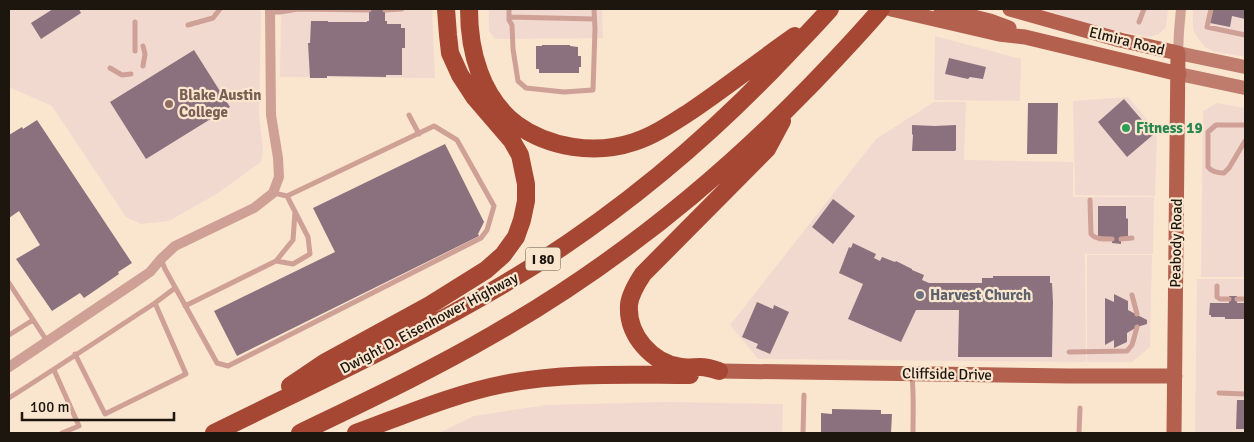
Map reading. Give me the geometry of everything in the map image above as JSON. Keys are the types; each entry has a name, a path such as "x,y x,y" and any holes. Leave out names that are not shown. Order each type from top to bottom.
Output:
{"highway":[{"path":"220,430 324,363 383,332 486,270 503,255 516,237 526,202 526,184 520,156 512,141 474,98 460,75 450,53 446,9"},
{"path":"469,9 473,52 480,76 488,92 503,112 527,132 546,141 569,147 588,149 612,148 634,142 666,127 701,105 827,12"},
{"name":"I 80","path":"300,433 492,335 546,303 598,268 651,229 756,140 791,106 881,9"},
{"name":"Dwight D. Eisenhower Highway","path":"220,430 418,332 503,284 574,238 634,195 699,141 742,101 827,12"},
{"path":"719,370 703,367 681,367 667,363 648,352 638,340 631,325 629,305 633,289 642,274 767,149 791,106"},
{"path":"356,433 453,396 505,383 580,376 704,375 719,370"}],"main road":[{"name":"Elmira Road","path":"891,9 999,34 1025,36 1179,74 1245,88"},
{"name":"Elmira Road","path":"941,9 990,21 1025,36"},
{"name":"Elmira Road","path":"1010,9 1120,40 1245,67"},
{"name":"Peabody Road","path":"1174,433 1178,53"},
{"name":"Cliffside Drive","path":"719,370 1175,376"}],"street":[{"path":"1178,53 1181,9"},
{"path":"9,367 134,284 150,272 175,246 254,208 273,193 279,177 271,115 270,10"}],"lane":[{"path":"188,26 213,18 220,9"},
{"path":"270,10 280,12 298,9 369,10"},
{"path":"385,10 402,9"},
{"path":"509,9 518,81 526,88 564,92 593,90 594,9"},
{"path":"1139,22 1144,9"},
{"path":"1211,9 1207,27 1245,35"},
{"path":"509,17 594,18"},
{"path":"135,22 136,51"},
{"path":"143,46 145,54 143,66"},
{"path":"110,68 122,75 131,74"},
{"path":"409,115 419,134"},
{"path":"1245,125 1216,125 1208,132 1208,166 1211,171 1224,173 1245,141"},
{"path":"161,259 217,363 228,366 481,238 487,230 494,206 457,140 434,126 287,196 273,193"},
{"path":"276,260 293,264 310,254 308,237 287,196"},
{"path":"1090,200 1091,234 1098,239 1112,239"},
{"path":"185,306 276,260 293,240 295,212"},
{"path":"1122,239 1132,238"},
{"path":"9,283 47,341"},
{"path":"1217,286 1217,297 1229,299"},
{"path":"9,398 54,370 175,288"},
{"path":"1132,295 1137,314"},
{"path":"1238,299 1245,299"},
{"path":"76,354 105,414 186,374 155,303"},
{"path":"9,335 34,320"},
{"path":"1069,352 1127,351 1132,345 1137,327"},
{"path":"54,370 79,426 62,433"},
{"path":"912,374 914,395 913,433"},
{"path":"1219,393 1245,394"},
{"path":"804,396 804,433"},
{"path":"1079,433 1080,408"}],"shaded area":[{"path":"9,9 261,9 259,114 263,150 261,162 218,193 169,221 141,224 126,217 52,106 9,87"},
{"path":"281,9 432,9 435,78 280,77"},
{"path":"489,9 602,9 603,38 495,39 489,31"},
{"path":"1045,9 1168,9 1166,27 1159,34 1150,37 1107,29"},
{"path":"1193,9 1245,9 1245,57 1213,51 1205,47 1195,34 1193,28"},
{"path":"935,36 1021,59 1020,101 934,100"},
{"path":"1128,97 1157,131 1155,196 1075,195 1073,101"},
{"path":"934,102 966,102 964,160 1073,162 1073,197 1154,197 1153,254 1085,254 1086,362 758,359 730,325 876,139"},
{"path":"1217,103 1245,108 1245,277 1201,277 1203,111"},
{"path":"1087,255 1152,255 1150,347 1132,362 1087,362"},
{"path":"1197,279 1245,279 1245,433 1195,433"},
{"path":"665,402 783,404 782,433 439,433 474,416 546,405"}],"building":[{"path":"53,9 79,9 81,13 41,39 31,23"},
{"path":"369,9 385,9 385,21 387,21 387,24 401,24 401,28 405,28 405,48 402,48 402,75 310,78 308,43 310,43 311,21 367,22 369,21"},
{"path":"1213,9 1245,9 1245,19 1232,16 1230,27 1210,23"},
{"path":"570,45 578,47 578,56 581,56 579,73 539,73 539,69 536,69 536,46"},
{"path":"194,50 230,107 146,159 110,102"},
{"path":"949,58 986,67 983,79 970,77 968,79 945,74"},
{"name":"Fitness 19","path":"1124,99 1154,134 1127,157 1098,122"},
{"path":"1028,103 1058,103 1057,154 1027,154"},
{"path":"37,120 132,263 84,298 80,293 52,311 16,259 40,245 19,211 9,218 9,135"},
{"path":"912,125 956,125 956,150 912,151"},
{"path":"445,144 484,222 478,234 479,236 237,356 214,311 335,252 313,208"},
{"path":"833,199 855,216 833,244 812,227"},
{"path":"1098,206 1126,206 1128,236 1121,238 1121,244 1112,243 1112,237 1098,237"},
{"path":"853,243 876,254 874,258 880,261 882,257 896,261 924,275 922,280 929,283 982,283 982,278 993,278 993,276 1050,276 1053,302 1052,357 958,357 959,310 916,310 901,342 848,319 863,284 839,273 849,247 851,248"},
{"path":"1114,294 1128,301 1128,310 1147,320 1147,324 1127,333 1127,342 1114,348 1114,340 1105,345 1105,298 1114,302"},
{"path":"1229,296 1237,296 1237,303 1245,303 1245,319 1225,319 1225,317 1211,317 1209,315 1210,303 1229,303"},
{"path":"757,302 773,309 774,305 789,312 770,354 756,348 758,344 742,337"},
{"path":"1237,400 1245,400 1245,429 1236,429"},
{"path":"832,409 881,410 881,414 892,414 891,433 821,433 821,413 832,414"}],"place":[{"name":"Blake Austin College","path":"169,104"},
{"name":"Fitness 19","path":"1126,128"},
{"name":"Harvest Church","path":"920,295"}]}
